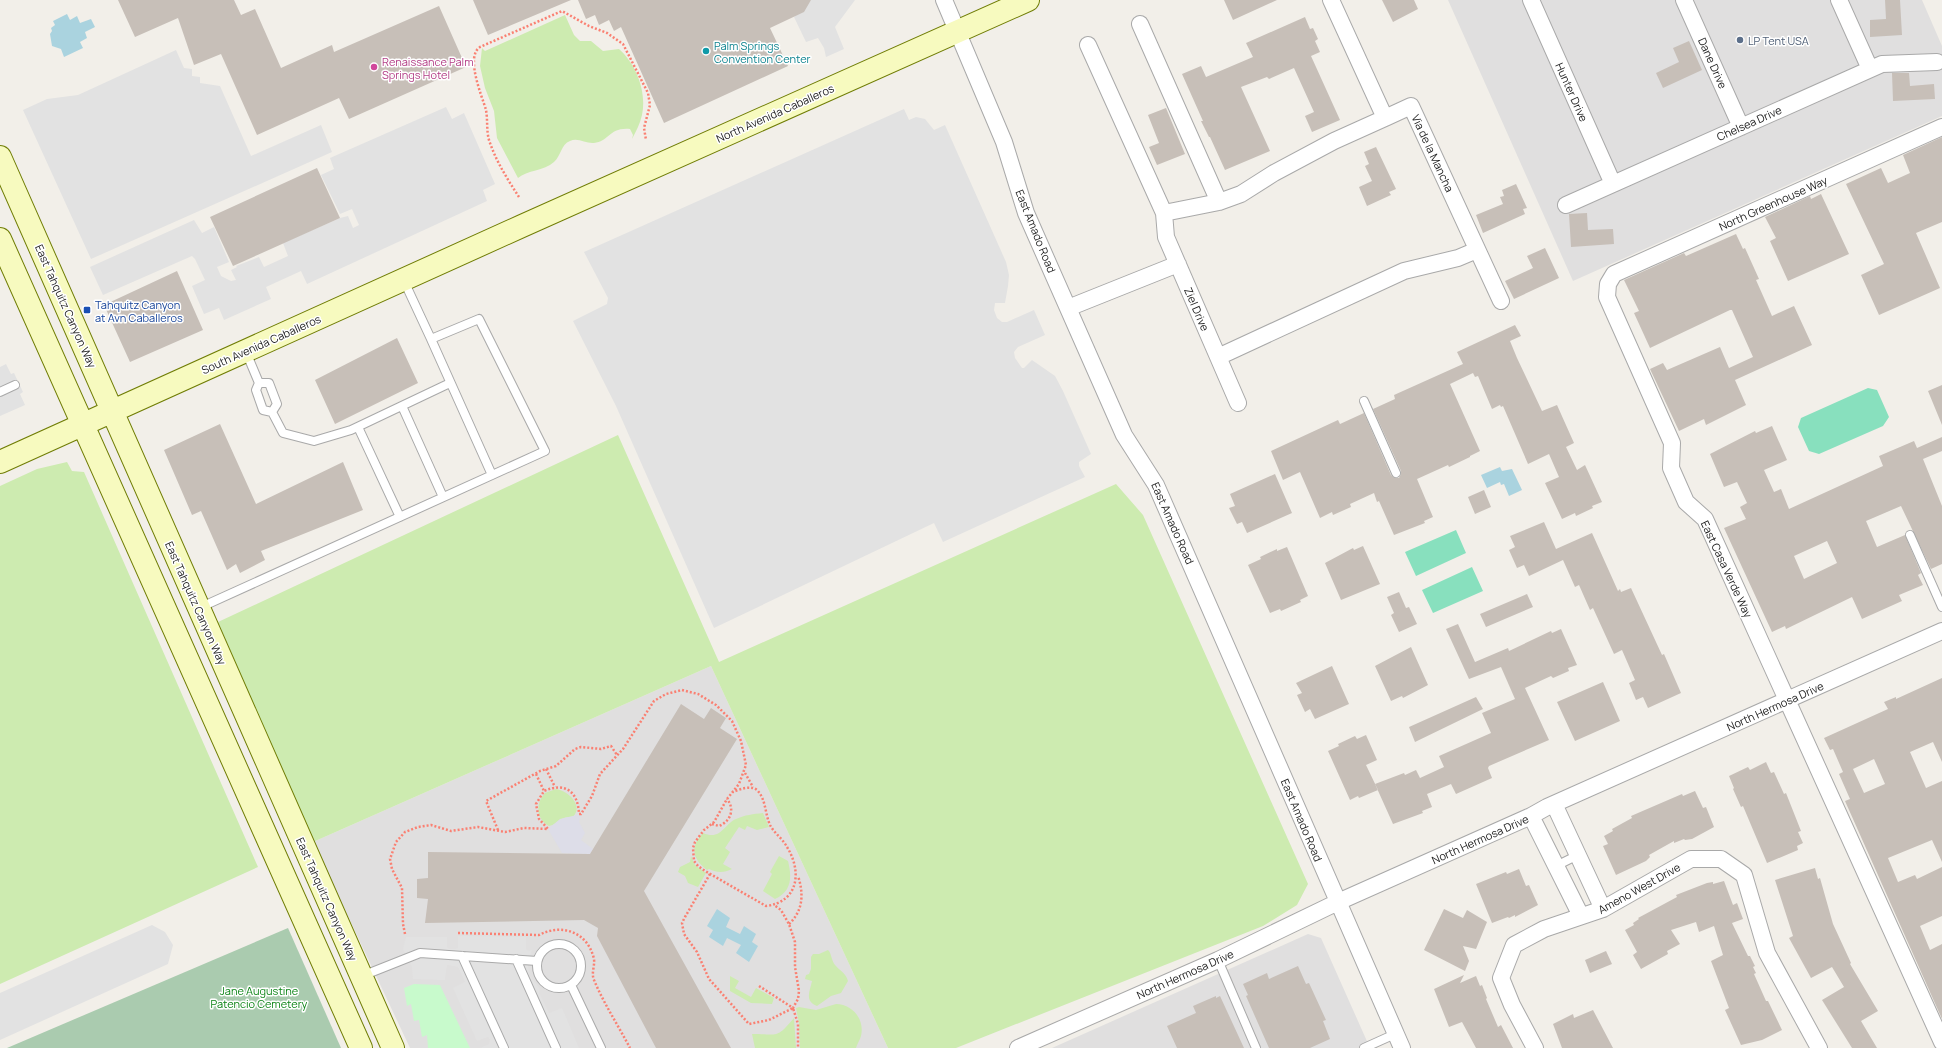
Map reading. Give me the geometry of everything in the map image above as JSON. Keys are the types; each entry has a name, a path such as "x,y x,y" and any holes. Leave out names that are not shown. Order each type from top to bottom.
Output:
{"main road":[{"name":"North Avenida Caballeros","path":"522,226 1028,0"},
{"name":"East Tahquitz Canyon Way","path":"0,158 393,1048"},
{"name":"South Avenida Caballeros","path":"0,460 84,424 522,226"},
{"path":"0,239 84,424 361,1048"}],"street":[{"name":"East Amado Road","path":"944,0 1004,142 1026,213 1124,435 1159,489 1398,1041"},
{"path":"1164,213 1219,202 1241,194 1274,173 1385,118 1331,0"},
{"name":"Hunter Drive","path":"1531,0 1613,184"},
{"name":"Dane Drive","path":"1684,0 1741,127"},
{"path":"1839,0 1870,69"},
{"path":"1140,24 1219,202"},
{"name":"Ziel Drive","path":"1088,45 1164,213 1166,238 1238,403"},
{"name":"Chelsea Drive","path":"1566,205 1870,69 1889,63 1937,62"},
{"name":"Via de la Mancha","path":"1385,118 1411,106 1501,301"},
{"name":"North Greenhouse Way","path":"1608,284 1614,274 1942,127"},
{"path":"1218,358 1404,272 1458,258 1477,250"},
{"path":"1068,308 1178,264"},
{"name":"East Casa Verde Way","path":"1608,284 1608,297 1672,443 1671,468 1686,502 1705,519 1942,1042"},
{"name":"North Hermosa Drive","path":"1018,1048 1040,1044 1338,902 1942,631"},
{"path":"1554,804 1603,909"},
{"path":"1532,816 1581,916"},
{"name":"Ameno West Drive","path":"1535,1048 1512,1005 1501,978 1514,945 1544,929 1603,909 1691,859 1722,859 1744,876 1767,953 1819,1048"}],"lane":[{"path":"404,279 492,475"},
{"path":"198,608 545,451 479,319 431,339"},
{"path":"246,351 259,383 256,390 263,410 272,412 283,433 314,441 358,427 450,383"},
{"path":"259,383 268,383 277,404 272,412"},
{"path":"0,392 15,385"},
{"path":"1364,401 1396,473"},
{"path":"402,406 444,497"},
{"path":"358,427 400,517"},
{"path":"1910,536 1942,607"},
{"path":"1556,866 1578,855"},
{"path":"557,944 571,947 580,959 581,966 576,980 564,987 549,985 539,976 537,961 544,949 557,944"},
{"path":"361,976 420,953 537,961"},
{"path":"462,956 504,1048"},
{"path":"516,959 556,1048"},
{"path":"1218,960 1256,1048"},
{"path":"571,984 601,1048"},
{"path":"1364,1048 1398,1041"}],"path":[{"path":"519,197 497,161 487,134 486,111 475,71 475,54 477,49 480,47 562,11 589,26 607,33 623,44 648,92 650,105 644,128 646,140"},
{"path":"405,934 403,924 402,888 390,864 393,846 400,836 410,829 425,825 437,826 451,830 478,827 509,832 529,828 548,829 542,824 536,810 537,799 544,791 554,788 563,787 569,791 577,800 579,814 581,814 592,796 600,774 627,744 654,701 673,692 689,691 706,698 726,714 732,721 741,741 746,765 739,784 727,799 712,824 699,835 692,848 694,861 698,866 710,874 766,906 774,905 788,896 795,885 796,872"},
{"path":"499,831 486,801 500,794 510,786 546,769 556,766 569,752 581,747 601,749 611,746 617,755"},
{"path":"546,769 554,788"},
{"path":"744,772 753,788 761,795 771,826 788,848 800,883 802,903 799,913 789,924"},
{"path":"536,774 544,791"},
{"path":"733,792 753,788"},
{"path":"712,824 719,826 728,820 732,811 731,805 727,799"},
{"path":"710,874 682,923 684,934 696,952 709,979 749,1024 769,1020 793,1008 798,999 799,991 795,967 795,942 789,924 781,910 774,905"},
{"path":"458,933 539,935 548,931 560,929 580,935 586,942 593,955 593,978 630,1048"},
{"path":"759,986 793,1008 798,1024 798,1048"}],"shaded area":[{"path":"811,0 855,0 835,27 844,49 826,57 824,48 818,38 806,42 794,17"},
{"path":"1448,0 1922,0 1942,46 1942,116 1573,281"},
{"path":"176,50 184,68 192,69 192,76 200,77 200,83 220,86 251,156 321,125 332,152 91,259 23,110 47,99 78,95"},
{"path":"446,107 452,119 464,113 495,184 483,190 487,201 307,284 301,271 266,287 271,299 224,320 219,308 204,314 192,286 205,280 195,259 192,256 103,295 90,267 194,220 202,233 214,227 229,262 217,267 221,276 231,281 236,280 231,270 237,267 236,266 259,257 264,267 288,256 283,243 340,218 348,216 353,228 359,225 352,209 340,214 321,175 334,169 330,158"},
{"path":"904,109 909,120 916,117 925,119 934,130 945,125 1006,262 1009,275 1008,286 1005,303 995,303 994,310 997,318 1002,322 1007,322 1034,310 1045,335 1018,347 1014,352 1015,358 1022,368 1024,368 1032,360 1055,376 1091,454 1079,462 1079,466 1085,477 943,542 934,523 714,628 616,406 573,321 607,304 608,298 584,252"},
{"path":"6,364 11,374 14,373 23,392 20,394 25,405 0,416 0,367"},
{"path":"711,666 888,1048 410,1048 313,842"},
{"path":"581,814 579,822 585,833 581,840 593,849 590,854 562,853 548,829 560,819"},
{"path":"152,925 165,932 173,945 168,964 0,1040 0,993"},
{"path":"1308,934 1321,938 1370,1048 1052,1048"},
{"path":"458,936 526,937 526,949 528,951 532,950 528,965 529,975 540,989 539,993 549,1013 562,1008 579,1048 480,1048 489,1044 490,1040 488,1037 477,1041 453,988 465,982 458,967 447,965 445,980 413,979 412,967 403,949 406,937 447,937 447,947 449,949 456,949 458,948"}],"green space":[{"path":"565,15 574,35 580,41 591,41 603,51 619,49 625,55 639,79 643,97 641,118 632,139 633,135 630,129 623,129 613,132 599,142 591,143 576,140 570,141 563,147 554,162 550,165 526,173 518,178 497,138 494,111 485,88 480,66 482,48 485,51"},
{"path":"1868,388 1877,390 1889,417 1883,426 1819,454 1809,451 1798,427 1801,418"},
{"path":"618,435 719,662 1116,484 1143,515 1308,884 1297,905 1263,926 956,1048 888,1048 711,666 313,842 218,622"},
{"path":"67,462 72,471 84,472 258,867 0,984 0,486 37,469"},
{"path":"1456,530 1466,553 1416,576 1405,552"},
{"path":"1472,567 1483,591 1433,613 1422,590"},
{"path":"556,789 561,790 570,796 576,803 577,808 573,817 562,819 549,826 541,819 538,806 545,793"},
{"path":"763,813 769,827 757,830 747,826 745,830 739,827 725,848 730,852 723,864 732,869 720,872 709,869 707,870 698,862 694,853 694,848 703,833 714,835 722,831 736,819"},
{"path":"691,856 695,865 706,873 698,887 688,883 685,876 678,872 680,867 690,862"},
{"path":"779,856 788,861 790,878 788,888 781,896 775,899 763,891 772,874 770,872"},
{"name":"Jane Augustine Patencio Cemetery","path":"288,928 341,1048 7,1048"},
{"path":"828,950 834,963 848,981 841,993 831,996 817,1006 809,999 812,981 805,979 806,975 809,974 811,969 811,957 813,954 819,954"},
{"path":"730,976 739,981 735,988 751,997 756,988 774,998 772,1004 751,1003 730,991"},
{"path":"414,984 440,985 470,1048 428,1048 427,1035 422,1037 419,1020 414,1021 411,1004 407,1006 404,988"},
{"path":"836,1004 852,1010 859,1018 862,1030 861,1038 856,1048 800,1048 799,1023 796,1008 799,1007 816,1010"},
{"path":"794,1018 796,1048 755,1048 752,1034 776,1034 784,1029"}],"water":[{"path":"67,14 70,20 77,16 80,23 91,19 95,27 85,32 87,38 80,42 83,48 64,57 61,49 52,46 50,34 52,31 51,28 55,25 53,21"},
{"path":"1500,467 1502,471 1512,469 1522,490 1509,496 1504,484 1501,485 1500,482 1487,488 1481,475"},
{"path":"717,909 730,918 726,927 740,934 744,926 756,934 752,942 758,946 749,962 736,953 741,945 727,938 723,946 709,937 713,930 707,926"}],"building":[{"name":"Renaissance Palm Springs Hotel","path":"118,0 234,0 241,15 255,9 281,68 332,45 334,52 439,6 466,67 349,119 339,98 257,135 221,54 194,65 178,18 135,37"},
{"path":"473,0 571,0 488,35"},
{"name":"Palm Springs Convention Center","path":"578,0 811,0 804,12 770,28 788,66 664,123 621,27 614,31 609,20 599,25 595,15 586,19"},
{"path":"1224,0 1277,0 1233,20"},
{"path":"1382,0 1414,0 1418,9 1393,22"},
{"path":"1885,0 1900,0 1902,35 1870,37 1870,20 1886,19"},
{"path":"1305,17 1310,29 1313,28 1318,39 1315,41 1320,52 1311,56 1340,120 1312,132 1305,116 1314,112 1294,68 1269,79 1267,77 1241,87 1270,151 1225,170 1201,121 1203,121 1182,74 1201,66 1206,77 1253,57 1246,43"},
{"path":"1689,41 1702,70 1663,88 1656,73 1679,62 1673,48"},
{"path":"1892,73 1909,73 1910,86 1934,84 1935,99 1893,101"},
{"path":"1166,108 1185,154 1157,165 1149,147 1159,143 1148,115"},
{"path":"1942,137 1942,222 1916,233 1940,288 1879,315 1861,275 1884,264 1846,184 1881,168 1888,183 1910,173 1903,155"},
{"path":"1376,147 1396,189 1389,192 1391,195 1367,206 1359,187 1372,181 1365,166 1369,164 1364,152"},
{"path":"317,168 340,218 233,266 210,217"},
{"path":"1516,184 1527,208 1523,209 1525,214 1483,233 1476,215 1503,204 1500,197 1504,196 1502,190"},
{"path":"1821,194 1849,254 1788,281 1770,241 1776,238 1765,217 1810,196 1811,199"},
{"path":"1587,213 1588,230 1613,229 1614,244 1571,247 1569,214"},
{"path":"1736,234 1743,249 1745,248 1759,279 1756,280 1772,316 1794,306 1812,345 1735,380 1746,405 1706,425 1704,419 1679,431 1650,369 1663,363 1667,370 1720,347 1729,368 1753,357 1732,310 1650,348 1634,313 1639,311 1624,280 1684,253 1686,256"},
{"path":"1545,248 1559,278 1514,299 1505,281 1533,268 1527,256"},
{"path":"177,271 203,330 130,362 104,305"},
{"path":"1515,325 1521,336 1510,341 1542,411 1557,405 1574,443 1566,447 1577,470 1585,465 1602,502 1592,506 1593,508 1576,516 1575,513 1562,519 1545,483 1559,477 1549,454 1528,464 1503,406 1501,407 1500,405 1492,409 1478,376 1475,377 1473,373 1450,384 1480,451 1449,467 1448,465 1417,479 1433,517 1424,521 1425,523 1394,535 1374,493 1350,504 1351,507 1333,515 1332,512 1320,518 1300,472 1283,480 1271,451 1338,420 1340,424 1364,413 1391,475 1395,478 1399,478 1401,471 1373,409 1395,399 1394,395 1463,364 1457,352"},
{"path":"397,338 418,383 335,424 315,380"},
{"path":"1942,385 1942,425 1928,391"},
{"path":"220,424 256,504 343,462 363,510 261,551 265,560 240,573 236,564 227,570 201,511 192,515 164,450"},
{"path":"1772,426 1787,460 1764,470 1774,492 1781,489 1789,509 1883,466 1879,456 1914,441 1917,448 1942,437 1942,451 1923,459 1942,506 1942,564 1931,569 1901,506 1866,521 1877,547 1905,535 1921,573 1918,575 1923,585 1899,595 1902,601 1862,619 1852,597 1786,629 1785,626 1772,632 1724,528 1746,519 1740,507 1747,503 1737,482 1724,487 1710,454 1755,431 1756,433","holes":["1827,541 1837,563 1804,579 1794,556"]},
{"path":"1275,474 1292,513 1247,533 1242,522 1237,524 1229,508 1235,506 1230,494"},
{"path":"1484,490 1491,507 1475,514 1468,497"},
{"path":"1544,522 1556,549 1592,533 1618,591 1620,589 1621,592 1631,588 1662,655 1664,654 1681,693 1648,708 1643,697 1636,700 1629,683 1635,680 1622,650 1614,654 1593,608 1590,610 1579,585 1575,587 1563,560 1529,576 1524,565 1517,568 1509,550 1515,547 1510,536"},
{"path":"1363,546 1380,584 1341,600 1325,563 1353,548 1354,550"},
{"path":"1287,547 1308,596 1300,600 1301,602 1281,611 1280,609 1270,613 1248,565 1261,559 1260,557 1277,549 1277,551"},
{"path":"1399,592 1406,608 1409,607 1417,624 1399,632 1391,615 1394,613 1387,597"},
{"path":"1527,594 1533,607 1486,627 1480,614"},
{"path":"1458,624 1475,662 1508,648 1509,651 1551,631 1552,633 1561,629 1577,665 1568,668 1569,671 1553,678 1551,676 1525,688 1549,740 1489,766 1488,768 1492,778 1456,794 1451,784 1427,794 1432,807 1422,811 1423,813 1393,824 1375,784 1416,770 1420,778 1444,767 1439,756 1491,733 1482,713 1515,699 1501,667 1469,679 1446,629"},
{"path":"1411,647 1428,685 1403,698 1402,696 1391,701 1375,666"},
{"path":"1332,666 1349,704 1315,719 1310,709 1305,712 1297,695 1302,693 1296,683"},
{"path":"1942,678 1942,762 1933,742 1910,752 1926,788 1942,781 1942,862 1932,840 1888,858 1898,882 1915,875 1917,879 1942,867 1942,916 1920,926 1930,950 1942,944 1942,1019 1845,801 1850,799 1839,774 1843,772 1833,749 1830,750 1824,738 1888,709 1884,702 1896,697 1896,699","holes":["1874,759 1885,784 1864,793 1853,769"]},
{"path":"1603,682 1620,721 1575,741 1557,702"},
{"path":"1476,697 1483,709 1415,742 1409,727"},
{"path":"681,704 704,719 711,708 726,718 720,728 737,739 644,891 731,1048 656,1048 597,936 598,928 584,920 425,923 428,899 417,898 417,879 428,878 428,852 590,854"},
{"path":"1366,735 1377,760 1366,765 1378,790 1350,800 1328,751 1339,746 1338,744 1355,736 1357,739"},
{"path":"1766,762 1771,773 1774,772 1784,794 1786,793 1801,831 1798,832 1803,843 1797,846 1798,850 1767,863 1743,806 1741,807 1733,789 1734,788 1729,776 1748,767 1750,770"},
{"path":"1695,791 1703,808 1706,807 1714,827 1692,839 1684,839 1674,843 1674,841 1649,855 1650,857 1646,861 1616,875 1603,846 1608,844 1604,836 1613,831 1612,829 1632,818 1631,816 1682,794 1683,796"},
{"path":"1815,868 1818,879 1820,878 1833,924 1851,963 1850,964 1878,1011 1861,1021 1877,1048 1852,1048 1822,1000 1844,987 1832,967 1811,978 1789,938 1793,936 1775,880"},
{"path":"1519,869 1526,886 1529,885 1538,905 1515,917 1515,915 1492,923 1476,884 1506,872 1507,874"},
{"path":"1724,881 1733,905 1737,903 1743,919 1732,923 1748,956 1750,956 1755,966 1753,967 1756,973 1754,974 1766,1001 1768,1001 1782,1030 1762,1040 1741,1045 1725,1010 1729,1008 1711,961 1723,955 1714,926 1699,932 1696,922 1671,930 1680,944 1667,951 1668,954 1641,969 1633,955 1637,952 1625,930 1634,925 1633,923 1639,919 1638,918 1677,897 1676,895 1707,883 1713,882 1713,884"},
{"path":"1444,909 1463,918 1467,910 1487,922 1476,949 1463,946 1469,961 1465,971 1424,950"},
{"path":"1606,951 1612,964 1590,973 1585,960"},
{"path":"1298,966 1306,984 1309,983 1326,1020 1323,1021 1330,1039 1310,1048 1269,1048 1246,996 1248,995 1243,984 1267,973 1269,979"},
{"path":"1464,975 1460,983 1476,976 1480,986 1482,985 1487,998 1486,999 1498,1027 1501,1025 1513,1048 1476,1048 1462,1022 1449,1027 1434,989"},
{"path":"1216,996 1216,998 1220,996 1244,1048 1177,1048 1167,1026 1196,1013 1193,1006"},
{"path":"1593,1010 1613,1048 1562,1048 1553,1024 1573,1014 1574,1018"}],"place":[{"name":"LP Tent USA","path":"1740,40"},
{"name":"Palm Springs Convention Center","path":"706,51"},
{"name":"Renaissance Palm Springs Hotel","path":"374,67"},
{"name":"Tahquitz Canyon at Avn Caballeros","path":"87,310"}]}
